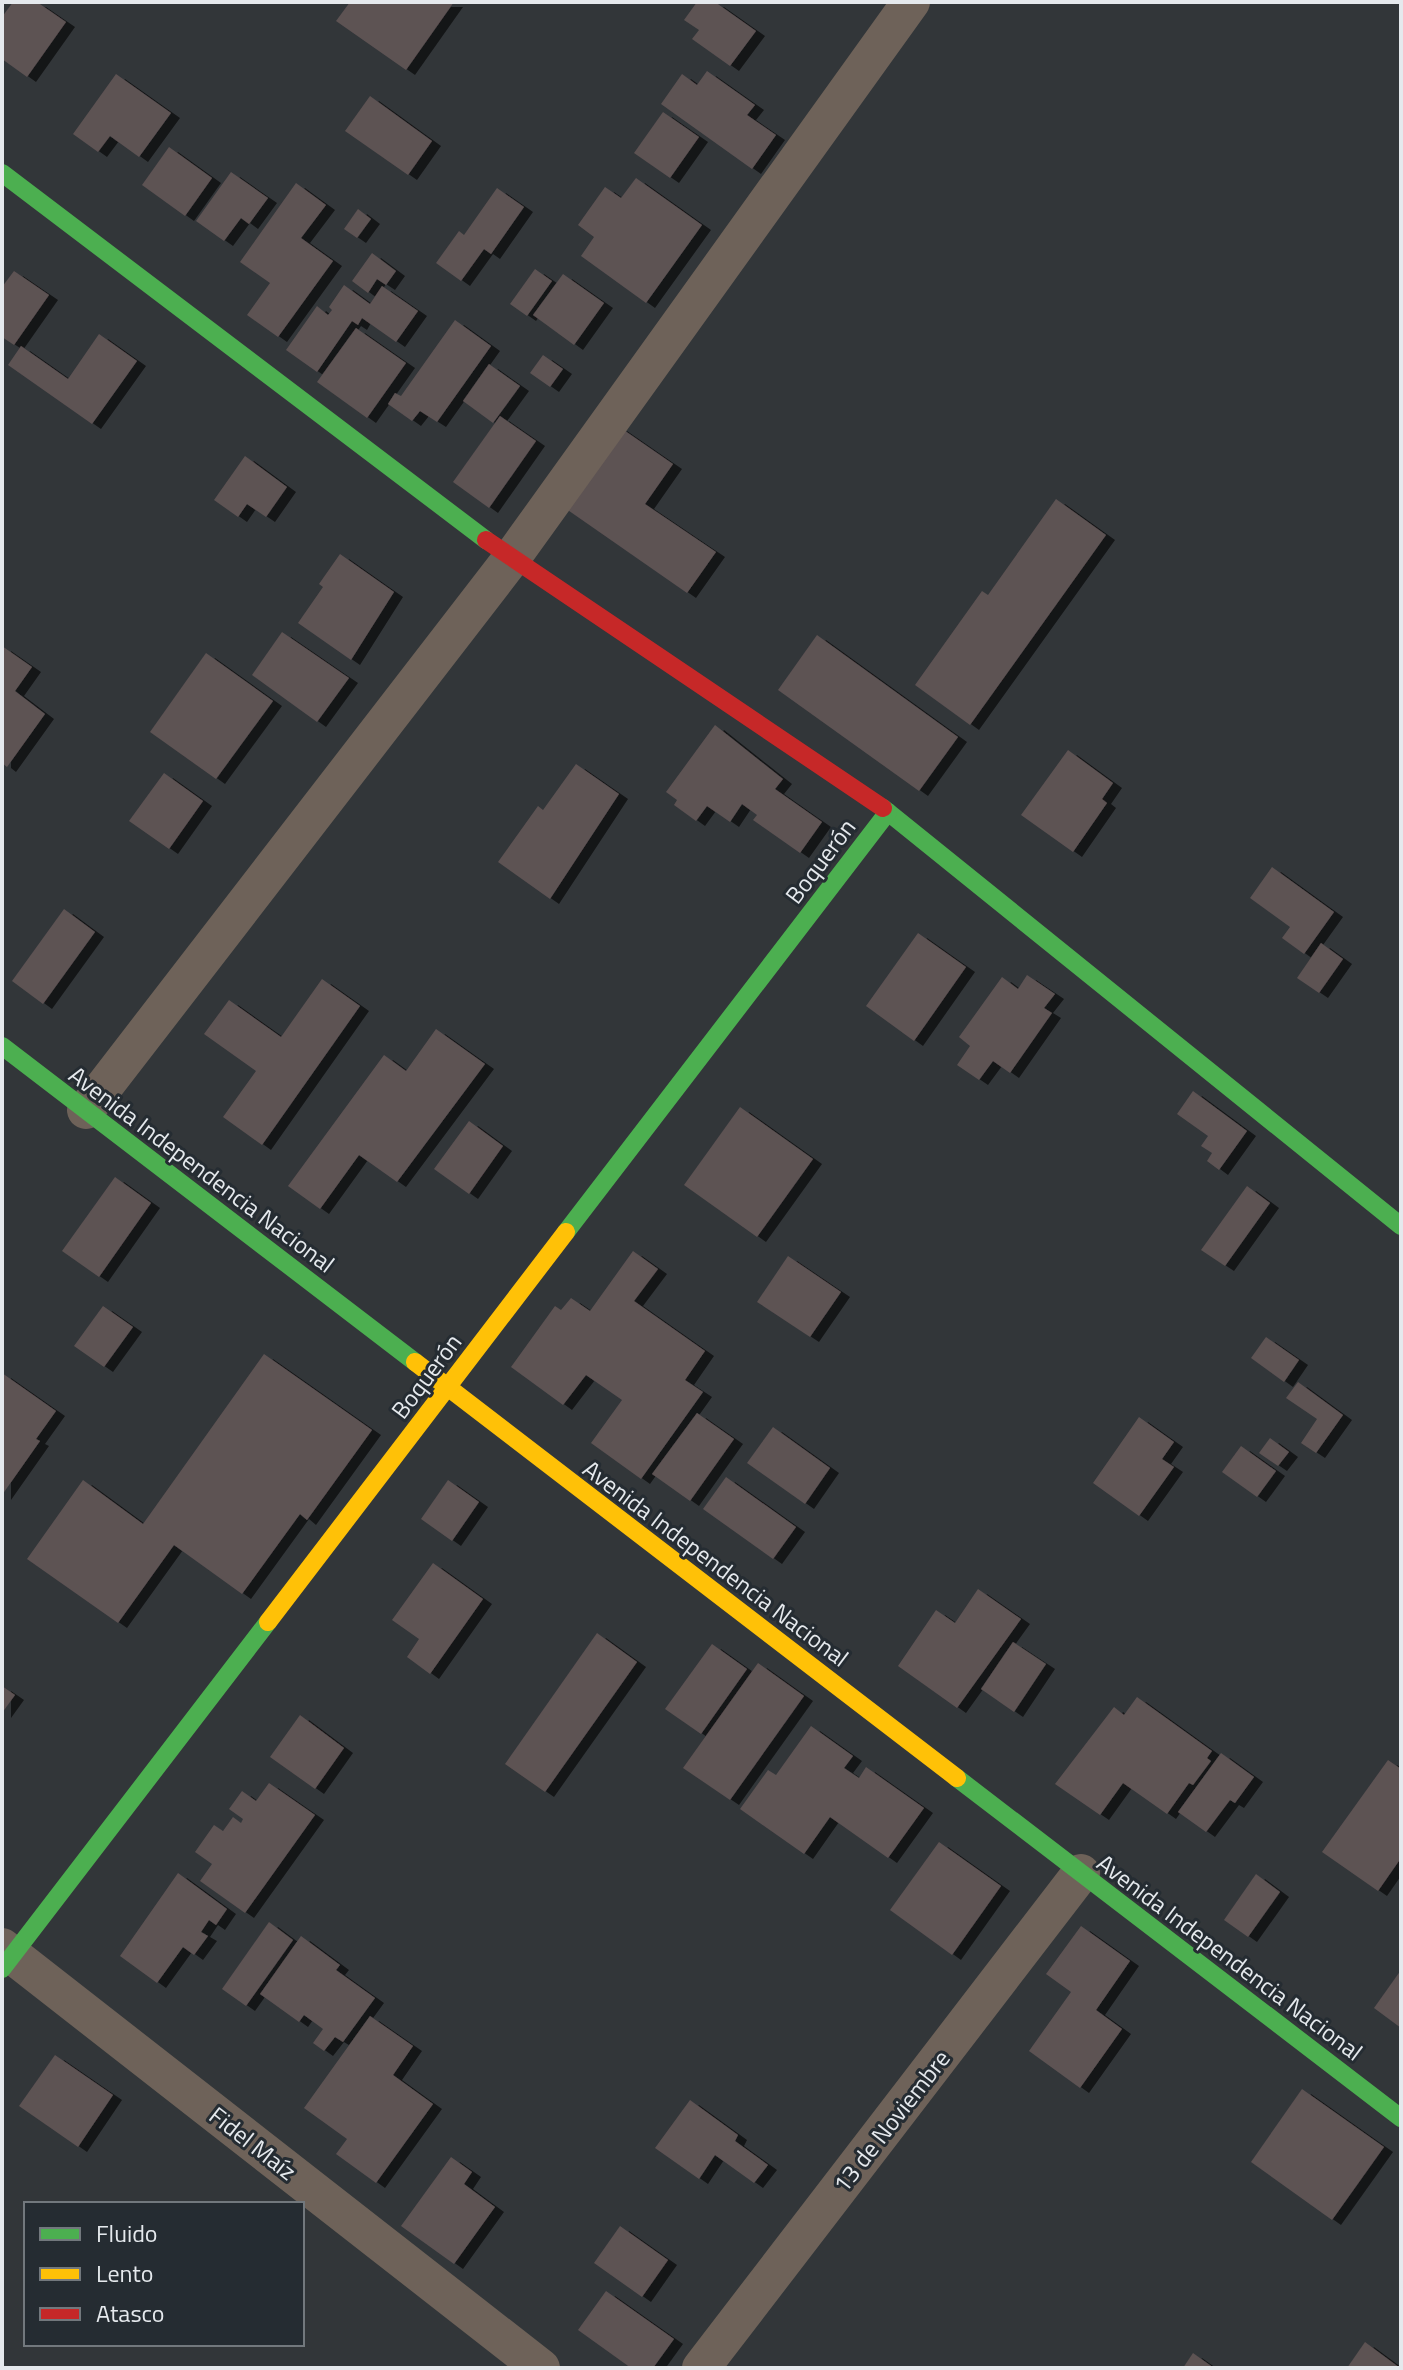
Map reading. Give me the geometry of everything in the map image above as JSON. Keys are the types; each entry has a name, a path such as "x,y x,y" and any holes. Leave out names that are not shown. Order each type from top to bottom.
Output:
{"street":[{"path":"86,1110 511,559 911,2"},
{"path":"2,173 511,559 888,812 1401,1226"},
{"name":"Boquerón","path":"6,1957 888,812"},
{"name":"Avenida Independencia Nacional","path":"2,1046 1401,2118"},
{"name":"13 de Noviembre","path":"701,2368 1081,1873"},
{"name":"Fidel Maíz","path":"6,1957 541,2368"}],"building":[{"path":"13,2 37,2 66,22 27,77 2,59 2,17"},
{"path":"350,2 454,2 406,70 336,21"},
{"path":"697,2 715,2 756,31 730,66 692,39 699,30 684,20"},
{"path":"707,71 755,105 747,115 776,135 752,169 661,104 682,74 697,85"},
{"path":"116,74 171,113 139,157 110,136 98,152 73,134"},
{"path":"370,96 432,141 408,175 345,131"},
{"path":"663,112 699,137 670,178 634,153"},
{"path":"169,147 212,178 185,216 142,185"},
{"path":"231,172 268,198 249,224 241,218 224,241 196,221"},
{"path":"636,178 702,225 646,303 581,256 594,237 578,225 605,187 621,198"},
{"path":"296,183 326,205 301,238 333,261 278,337 247,315 270,283 240,262"},
{"path":"497,188 524,207 491,254 484,249 461,281 436,263 459,231 464,235"},
{"path":"358,209 371,219 357,238 344,229"},
{"path":"372,253 396,271 386,285 377,279 368,293 352,281"},
{"path":"535,269 552,281 527,316 510,304"},
{"path":"14,271 49,295 14,345 2,337 2,287"},
{"path":"563,274 604,303 574,345 533,315"},
{"path":"344,285 370,304 382,286 418,311 396,342 362,318 358,325 352,321 317,372 286,350 317,306 328,315 332,310 329,307"},
{"path":"455,320 491,346 437,422 420,411 412,421 388,404 395,393 401,396"},
{"path":"356,328 406,363 367,418 317,382"},
{"path":"99,334 137,361 92,424 8,365 21,346 68,379"},
{"path":"543,355 563,369 550,387 530,373"},
{"path":"489,364 520,386 493,423 463,401"},
{"path":"500,416 536,441 489,508 453,482"},
{"path":"618,426 673,464 645,504 716,552 687,593 562,506"},
{"path":"245,456 287,487 266,517 247,504 238,517 214,500"},
{"path":"1056,499 1106,535 970,725 915,685 982,591 988,595"},
{"path":"340,554 394,592 351,660 298,623 323,587 319,584"},
{"path":"282,632 349,678 317,722 252,675"},
{"path":"817,635 958,737 919,791 778,690"},
{"path":"2,646 32,667 15,691 45,714 7,767 2,763"},
{"path":"206,653 273,701 216,779 150,732"},
{"path":"715,725 783,779 775,789 822,822 800,853 753,820 757,815 742,804 730,822 707,806 696,821 674,805 677,800 666,792"},
{"path":"1068,750 1113,783 1102,799 1107,803 1073,852 1021,815"},
{"path":"576,764 619,794 550,899 498,862 538,806 543,810"},
{"path":"164,773 203,801 169,849 129,821"},
{"path":"1272,867 1334,912 1304,954 1282,938 1290,927 1250,898"},
{"path":"64,909 95,932 43,1004 12,981"},
{"path":"918,933 966,967 914,1041 866,1006"},
{"path":"1321,943 1343,959 1319,993 1297,978"},
{"path":"1027,975 1055,994 1044,1008 1052,1013 1010,1073 993,1061 979,1080 957,1065 970,1046 959,1037 1002,977 1018,989"},
{"path":"322,979 360,1006 262,1145 223,1117 256,1071 204,1034 229,1000 281,1037"},
{"path":"436,1029 485,1064 397,1182 359,1155 320,1209 288,1186 384,1055 406,1071"},
{"path":"1193,1091 1247,1131 1219,1170 1207,1161 1212,1153 1201,1146 1208,1136 1177,1114"},
{"path":"740,1107 813,1159 757,1237 684,1185"},
{"path":"469,1121 503,1146 469,1194 434,1169"},
{"path":"115,1177 151,1203 99,1277 62,1251"},
{"path":"1247,1186 1270,1203 1225,1266 1201,1250"},
{"path":"633,1251 658,1269 634,1301 705,1351 685,1380 703,1392 641,1479 591,1443 622,1400 586,1375 563,1405 511,1367 555,1306 561,1310 571,1298 590,1311"},
{"path":"788,1256 841,1292 810,1337 757,1302"},
{"path":"103,1306 133,1327 104,1367 74,1346"},
{"path":"1266,1337 1299,1360 1284,1382 1251,1358"},
{"path":"264,1354 372,1430 307,1520 300,1514 242,1594 174,1545 118,1623 27,1559 83,1480 143,1524"},
{"path":"2,1373 56,1411 36,1439 40,1441 2,1495"},
{"path":"1298,1382 1343,1415 1316,1453 1301,1443 1317,1419 1286,1398"},
{"path":"697,1413 734,1439 690,1501 652,1474"},
{"path":"1139,1417 1174,1442 1162,1459 1174,1467 1139,1516 1093,1483"},
{"path":"773,1427 830,1468 805,1504 747,1463"},
{"path":"1270,1438 1289,1452 1278,1466 1259,1453"},
{"path":"1241,1446 1276,1471 1257,1497 1222,1472"},
{"path":"726,1477 796,1527 773,1559 703,1509"},
{"path":"448,1480 479,1502 452,1541 421,1519"},
{"path":"433,1563 483,1599 430,1674 407,1657 419,1639 392,1620"},
{"path":"978,1589 1021,1619 957,1708 898,1666 936,1610 955,1623"},
{"path":"597,1633 637,1662 545,1792 505,1764"},
{"path":"1013,1642 1046,1664 1014,1712 981,1689"},
{"path":"712,1644 747,1669 701,1734 665,1709"},
{"path":"758,1663 804,1696 730,1800 683,1768"},
{"path":"2,1686 15,1695 2,1713"},
{"path":"1137,1697 1212,1751 1207,1758 1211,1761 1193,1785 1189,1783 1167,1814 1123,1783 1100,1815 1055,1784 1114,1707 1124,1715"},
{"path":"300,1715 344,1748 315,1789 270,1757"},
{"path":"811,1726 853,1756 844,1768 859,1778 866,1767 924,1808 888,1858 830,1817 804,1854 740,1809 768,1770 776,1775"},
{"path":"1221,1753 1254,1777 1235,1803 1230,1800 1206,1832 1178,1812"},
{"path":"1388,1760 1401,1769 1401,1858 1378,1891 1322,1852"},
{"path":"269,1783 315,1815 245,1913 200,1881 212,1864 195,1852 214,1825 223,1831 233,1817 241,1823 243,1819 229,1809 242,1791 256,1801"},
{"path":"939,1842 1001,1886 952,1955 890,1910"},
{"path":"178,1873 227,1909 216,1925 209,1920 201,1932 208,1936 194,1955 183,1947 157,1983 120,1956"},
{"path":"1256,1874 1280,1892 1248,1937 1224,1920"},
{"path":"269,1922 293,1940 246,2006 222,1989"},
{"path":"1081,1926 1130,1961 1096,2010 1122,2029 1080,2088 1029,2051 1071,1992 1046,1974"},
{"path":"301,1936 340,1965 336,1970 375,1998 343,2042 335,2037 324,2051 313,2043 323,2029 304,2015 299,2022 260,1994"},
{"path":"1401,1970 1401,2028 1374,2008"},
{"path":"370,2016 413,2046 393,2075 433,2104 376,2183 336,2154 347,2139 304,2108"},
{"path":"55,2055 113,2095 78,2147 19,2106"},
{"path":"1302,2089 1384,2147 1332,2220 1251,2162"},
{"path":"690,2100 738,2135 735,2141 768,2165 754,2183 715,2155 699,2179 655,2148"},
{"path":"451,2157 472,2172 464,2184 495,2207 454,2264 401,2226"},
{"path":"620,2226 668,2260 642,2297 594,2263"},
{"path":"606,2291 674,2339 653,2368 631,2368 578,2330"},
{"path":"1365,2342 1400,2368 1347,2368"},
{"path":"1193,2353 1214,2368 1183,2368"}],"traffic: fast":[{"path":"2,173 486,540"},
{"path":"883,808 1401,1226"},
{"path":"566,1232 888,812"},
{"path":"2,1046 415,1362"},
{"path":"2,1969 268,1622"},
{"path":"957,1778 1401,2118"}],"traffic: slow":[{"path":"268,1622 566,1232"},
{"path":"415,1362 957,1778"}],"traffic: jam":[{"path":"486,540 883,808"}]}
